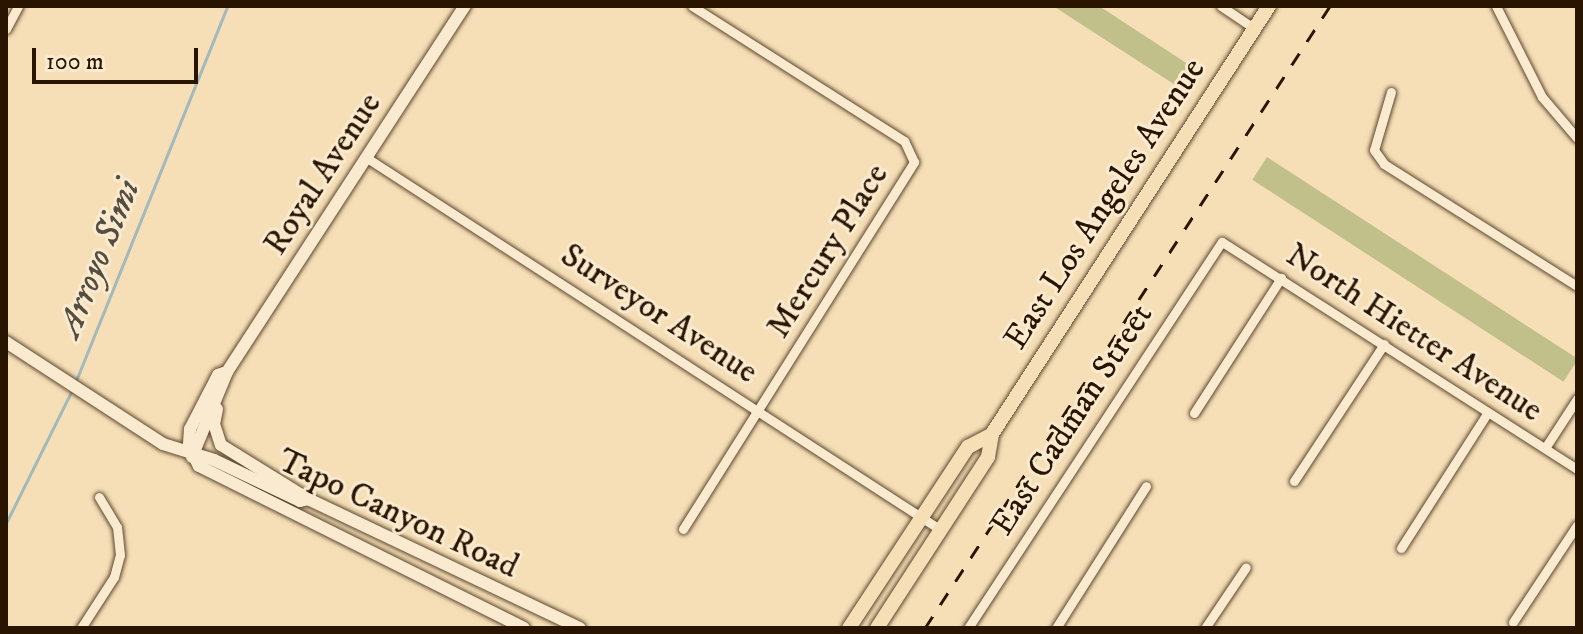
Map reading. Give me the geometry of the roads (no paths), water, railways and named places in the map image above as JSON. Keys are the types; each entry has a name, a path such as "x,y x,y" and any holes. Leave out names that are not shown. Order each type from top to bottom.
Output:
{"main road":[{"name":"Royal Avenue","path":"192,457 227,372 465,6"},
{"name":"East Los Angeles Avenue","path":"877,628 988,457 992,434 1269,6"},
{"name":"Tapo Canyon Road","path":"6,342 103,406 192,457 209,473 524,628"},
{"name":"Royal Avenue","path":"192,457 190,429 218,375 227,372"},
{"path":"220,394 214,424 221,445 308,499"},
{"name":"East Los Angeles Avenue","path":"849,628 968,447 992,434"},
{"name":"Tapo Canyon Road","path":"192,457 214,460 300,501 308,499 580,628"}],"street":[{"path":"6,29 18,6"},
{"name":"Mercury Place","path":"683,529 914,162 904,141 692,6"},
{"path":"1221,6 1254,28"},
{"path":"1496,6 1542,97 1577,138"},
{"path":"1391,92 1374,150 1384,164 1577,286"},
{"name":"Surveyor Avenue","path":"367,158 941,530"},
{"name":"North Hietter Avenue","path":"1222,242 1577,469"},
{"name":"East Cadman Street","path":"968,628 1222,242"},
{"path":"1194,413 1281,278"},
{"path":"1294,481 1384,344"},
{"path":"1545,448 1577,399"},
{"path":"1401,548 1488,412"},
{"path":"1056,628 1146,486"},
{"path":"81,628 114,577 120,555 117,527 99,497"},
{"path":"1513,622 1577,525"},
{"path":"1205,628 1246,567"}],"waterway":[{"name":"Arroyo Simi","path":"75,383 227,6"},
{"name":"Arroyo Simi","path":"6,523 72,390"}],"railway":[{"path":"925,628 1330,6"}]}
